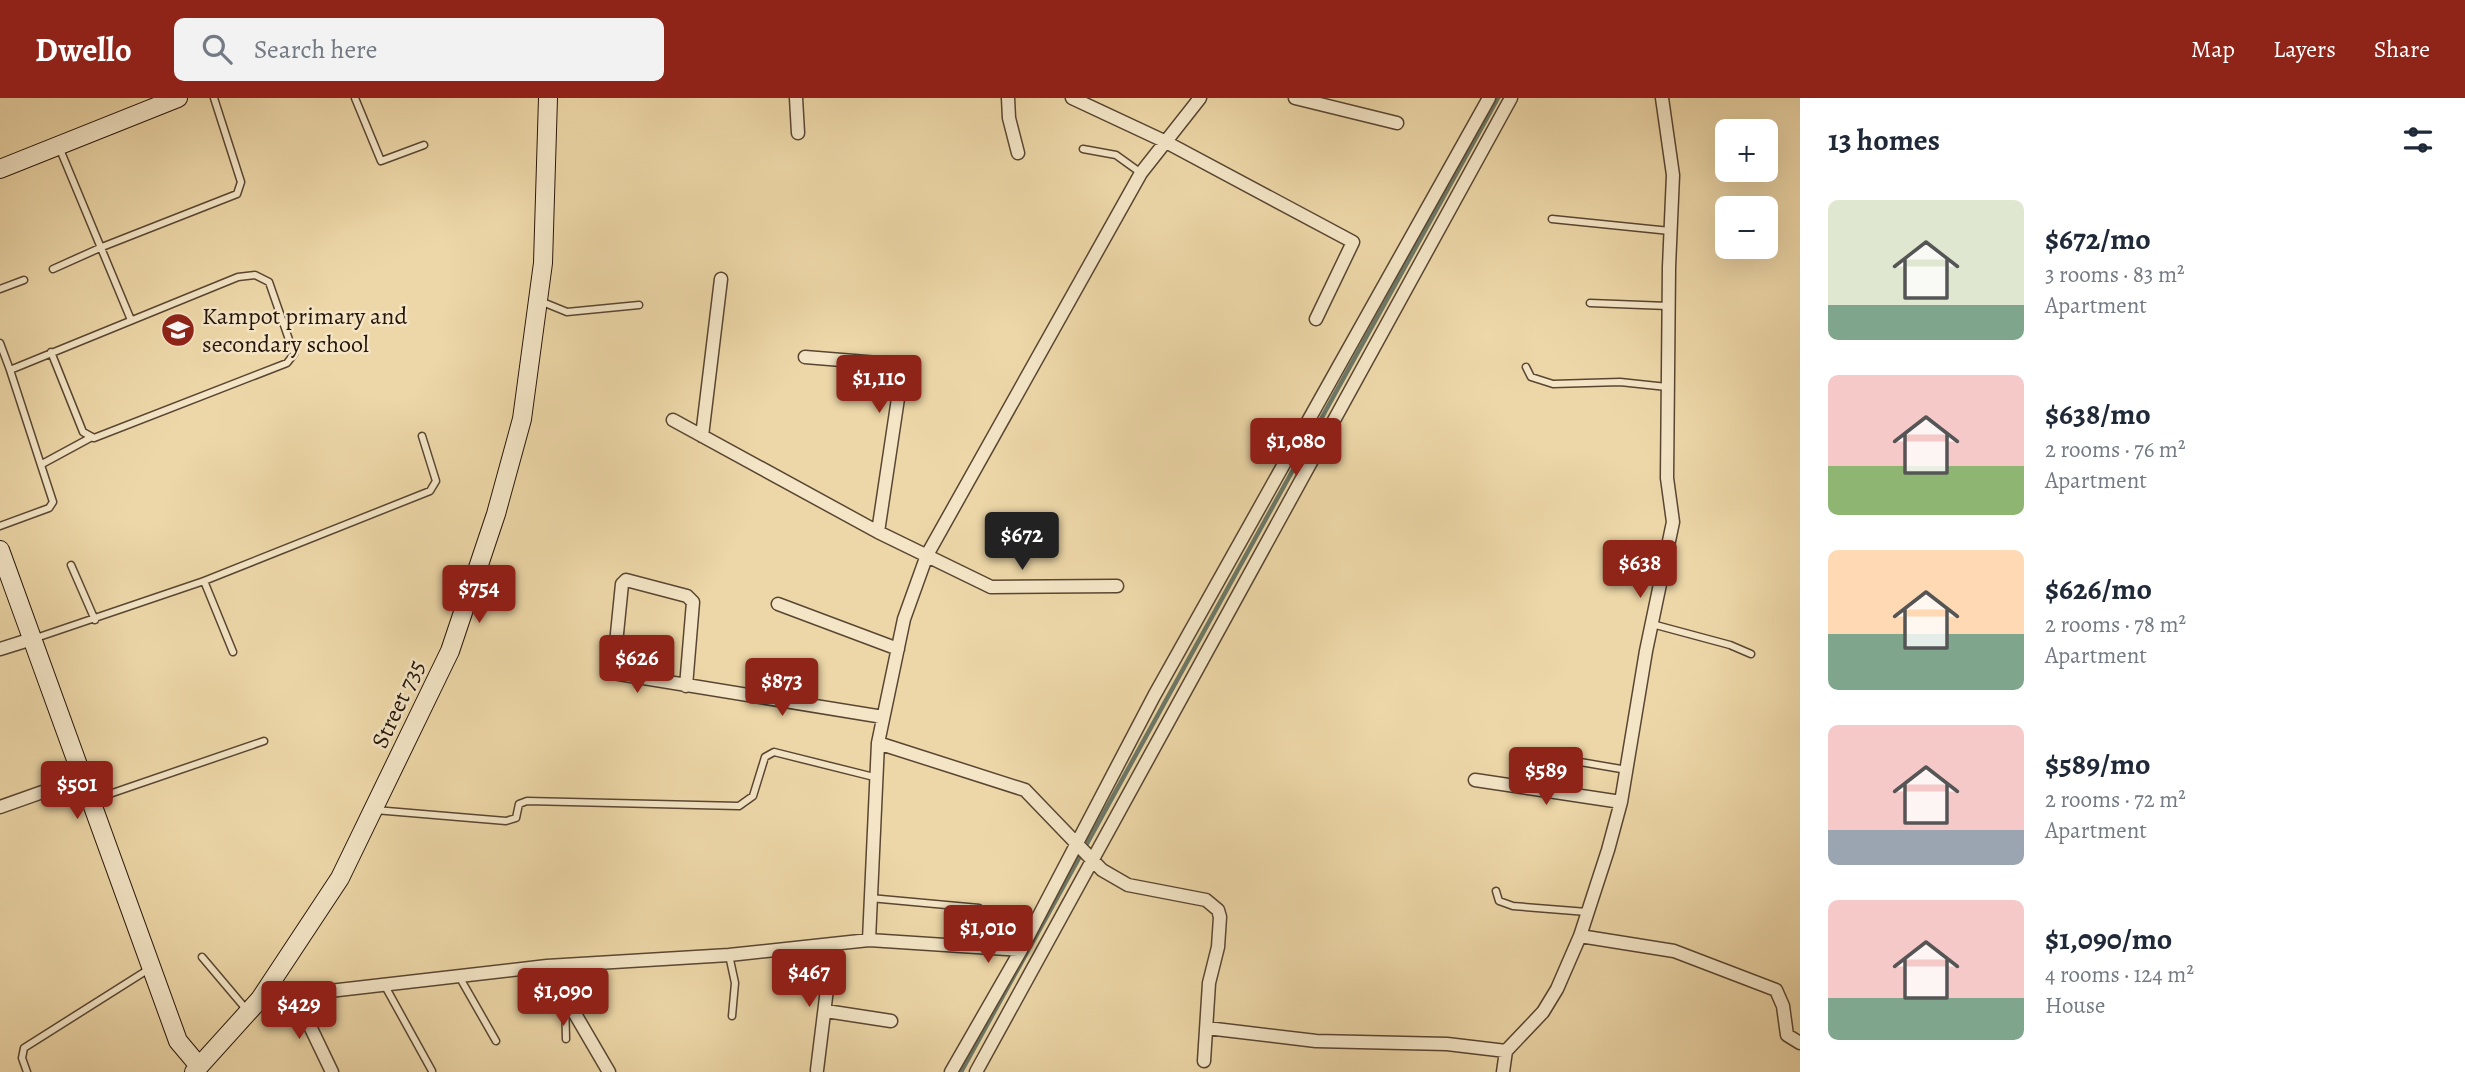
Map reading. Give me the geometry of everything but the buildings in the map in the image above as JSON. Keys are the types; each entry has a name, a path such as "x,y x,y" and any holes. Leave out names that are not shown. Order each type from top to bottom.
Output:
{"street":[{"path":"0,169 177,98"},
{"name":"Street 735","path":"197,1069 254,1005 340,878 450,651 496,514 522,419 543,263 548,98"},
{"path":"796,98 798,134"},
{"path":"1008,98 1009,118 1017,153"},
{"path":"1072,98 1164,141 1353,242 1316,319"},
{"path":"869,940 874,777 878,743 904,619 927,555 1140,173 1200,98"},
{"path":"1295,98 1397,122"},
{"path":"951,1072 1021,950 1154,696 1489,98"},
{"path":"976,1072 1511,98"},
{"path":"1503,1072 1506,1051 1543,1012 1557,989 1588,912 1621,802 1673,522 1667,478 1671,150 1662,98"},
{"path":"702,436 721,279"},
{"path":"805,357 903,365 878,532"},
{"path":"673,420 878,532 991,587 1117,586"},
{"path":"0,550 178,1041 197,1069"},
{"path":"686,686 693,602 687,596 626,580 622,584 612,670 618,675 686,686 883,717"},
{"path":"778,604 898,649"},
{"path":"0,649 32,639"},
{"path":"878,743 1025,790 1092,862 1128,884 1206,900 1218,910 1218,947 1209,983 1204,1061"},
{"path":"0,807 82,778"},
{"path":"1475,780 1621,802"},
{"path":"1580,936 1674,951 1776,990 1783,1006 1787,1035 1800,1043"},
{"path":"254,1005 295,995 547,966 729,955 869,940 1021,950"},
{"path":"817,1070 827,989 818,947"},
{"path":"547,966 609,1072"},
{"path":"295,995 332,1072"},
{"path":"826,1011 891,1021"},
{"path":"1208,1028 1316,1041 1447,1044 1506,1051"}],"lane":[{"path":"53,269 237,194 241,182 214,98"},
{"path":"355,98 381,160 424,145"},
{"path":"59,145 131,320"},
{"path":"1083,149 1116,155 1140,173"},
{"path":"1552,219 1670,231"},
{"path":"10,370 238,277 255,275 270,282 274,290 294,354 287,363 99,438 90,438 42,464"},
{"path":"0,289 24,280"},
{"path":"538,301 567,312 639,304"},
{"path":"1590,303 1668,306"},
{"path":"0,343 51,491 52,502 49,508 0,526"},
{"path":"51,352 83,432 90,438"},
{"path":"1526,367 1531,377 1553,384 1620,382 1668,387"},
{"path":"32,639 204,582 433,490 436,481 422,436"},
{"path":"71,565 95,620"},
{"path":"204,582 233,652"},
{"path":"1652,624 1730,645 1751,654"},
{"path":"91,801 264,741"},
{"path":"375,810 506,821 516,818 519,804 527,800 739,806 753,796 765,757 774,752 874,777"},
{"path":"1522,752 1627,770"},
{"path":"1496,891 1499,901 1513,906 1588,912"},
{"path":"870,898 979,908"},
{"path":"729,955 735,983 732,1016"},
{"path":"202,957 254,1005"},
{"path":"27,1072 22,1058 24,1048 151,968"},
{"path":"460,978 495,1041"},
{"path":"385,986 432,1071"},
{"path":"566,999 563,1002 566,1039"}],"waterway":[{"path":"961,1072 1498,98"}],"place":[{"name":"Kampot primary and secondary school","path":"178,330"}]}
